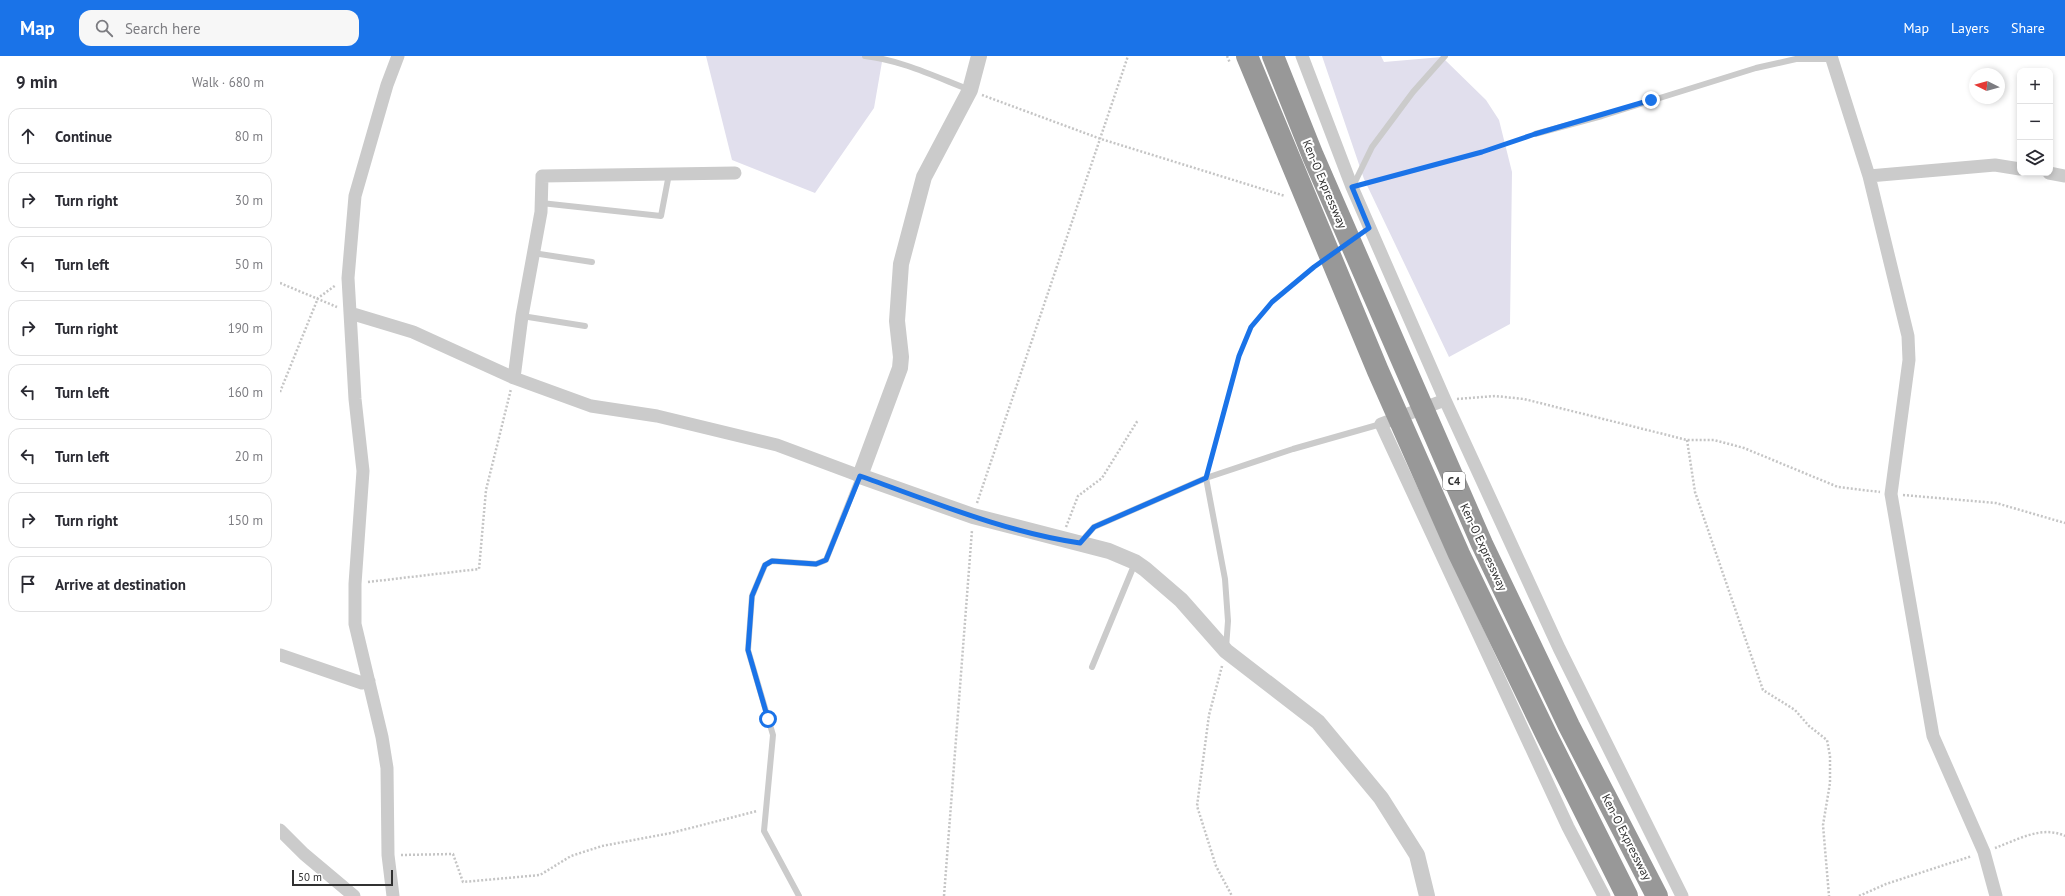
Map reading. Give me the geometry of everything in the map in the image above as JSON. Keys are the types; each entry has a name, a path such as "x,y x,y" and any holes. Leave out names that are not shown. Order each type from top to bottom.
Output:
{"highway":[{"name":"Ken-O Expressway","path":"1247,56 1378,371 1456,547 1547,736 1627,896"},
{"name":"Ken-O Expressway","path":"1273,56 1312,156 1482,544 1569,726 1657,896"}],"street":[{"path":"393,896 388,855 386,768 382,737 355,624 355,584 363,470 355,399 348,278 355,196 387,85 398,56"},
{"path":"860,476 900,368 901,357 897,321 901,264 924,177 970,90 980,56"},
{"path":"1302,56 1352,187 1445,400 1559,648 1682,896"},
{"path":"1831,57 1869,176 1908,336 1909,360 1891,494 1933,736 1984,852 1996,896"},
{"path":"1869,176 1995,165 2017,168"},
{"path":"514,378 522,316 541,203 542,176 735,173"},
{"path":"2053,174 2065,176"},
{"path":"350,312 413,332 514,378 591,406 657,416 777,445 973,516 1061,540 1080,543 1135,562 1181,600 1226,651 1318,722 1381,798 1417,855 1427,896"},
{"path":"1445,400 1381,424 1568,827 1604,896"},
{"path":"280,655 362,682 368,681"},
{"path":"280,830 304,854 354,896"}],"lane":[{"path":"865,56 879,58 925,72 970,90"},
{"path":"1352,187 1372,148 1413,92 1444,56"},
{"path":"1535,134 1602,116 1756,68 1796,59 1831,57"},
{"path":"541,203 662,216 669,174"},
{"path":"533,253 592,262"},
{"path":"522,316 585,326"},
{"path":"1080,543 1094,527 1206,478 1293,449 1381,424"},
{"path":"799,896 764,831 774,735 748,650 752,596 765,565 772,561 816,564 826,560 860,476"},
{"path":"1206,478 1225,579 1228,621 1226,651"},
{"path":"1092,667 1135,562"}],"path":[{"path":"944,896 973,516 1128,56"},
{"path":"970,90 1101,139 1285,196"},
{"path":"1352,187 1482,152 1535,134"},
{"path":"1206,478 1239,356 1251,327 1272,302 1320,263"},
{"path":"280,392 318,298 348,278"},
{"path":"280,283 350,312"},
{"path":"355,584 479,569 486,490 514,378"},
{"path":"1445,400 1495,396 1524,398 1687,440 1714,440 1744,448 1838,487 1891,494 1996,503 2065,524"},
{"path":"1061,540 1078,496 1102,478 1138,420"},
{"path":"1687,440 1694,492 1763,690 1795,710 1809,726 1827,740 1830,756 1830,783 1823,825 1829,896"},
{"path":"1226,651 1209,715 1197,806 1216,866 1232,896"},
{"path":"388,855 453,854 463,882 540,875 571,856 602,846 670,833 733,816 767,809"},
{"path":"1859,896 1886,884 1984,852 2039,832 2059,833 2065,836"}],"shaded area":[{"path":"706,56 883,56 874,108 815,193 732,160"},
{"path":"1322,56 1381,56 1384,62 1442,57 1486,100 1499,120 1512,172 1510,324 1449,357 1364,179"}],"route":[{"path":"768,719 748,650 752,596 765,565 772,561 816,564 826,560 860,476 973,516 1061,540 1080,543 1094,527 1206,478 1239,356 1251,327 1272,302 1314,267 1369,228 1352,187 1482,152 1535,134 1602,116 1651,100"}]}
